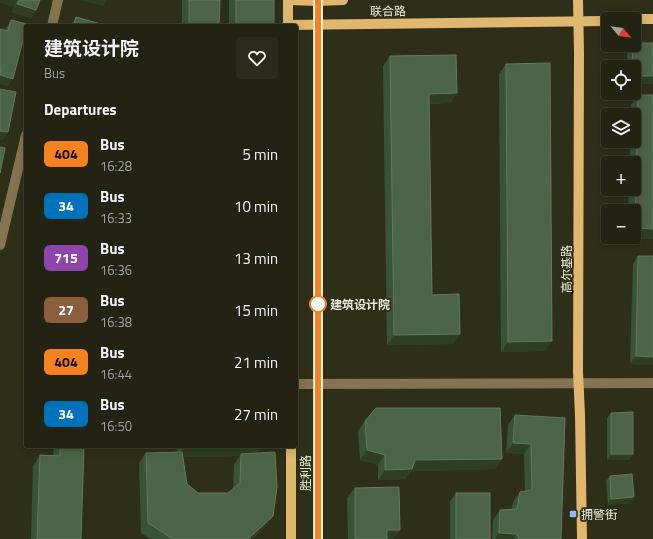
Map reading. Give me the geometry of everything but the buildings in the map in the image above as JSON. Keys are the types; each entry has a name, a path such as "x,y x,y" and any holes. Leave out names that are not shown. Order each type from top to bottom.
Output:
{"main road":[{"path":"288,24 288,0 343,0"},
{"name":"高尔基路","path":"578,0 579,384 582,539"},
{"name":"胜利路","path":"318,1 318,539"},
{"path":"641,19 653,19"},
{"name":"联合路","path":"298,26 601,21"},
{"name":"胜利路","path":"291,448 291,539"}],"street":[{"path":"52,24 58,0"},
{"path":"0,245 24,143"},
{"path":"298,384 653,383"}],"bus line":[{"name":"404","path":"318,0 318,539"}],"place":[{"name":"建筑设计院","path":"318,304"},
{"name":"拥警街","path":"573,514"}]}
